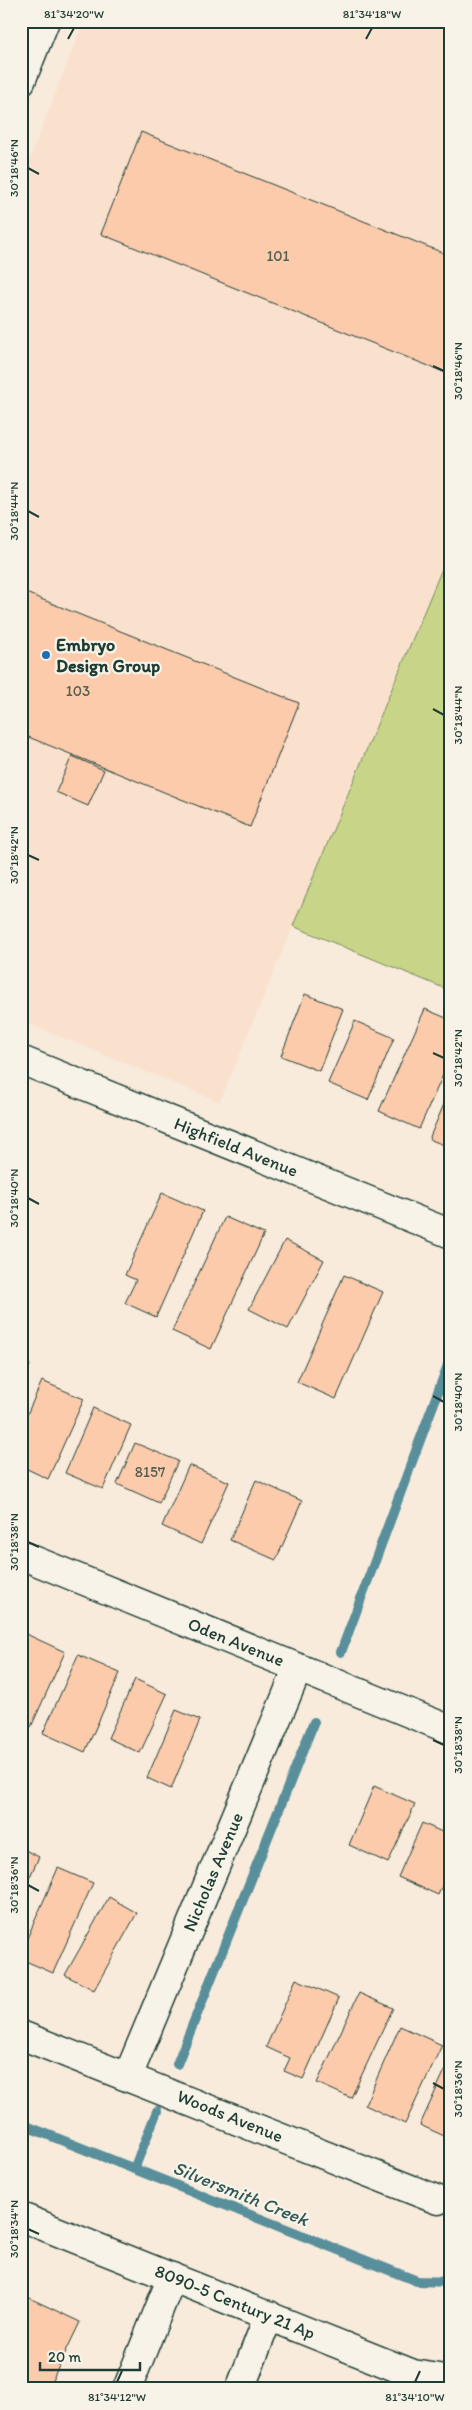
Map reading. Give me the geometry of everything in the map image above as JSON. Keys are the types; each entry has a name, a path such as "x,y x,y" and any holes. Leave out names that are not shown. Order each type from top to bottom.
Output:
{"street":[{"path":"21,81 45,21"},
{"name":"Highfield Avenue","path":"21,1060 451,1234"},
{"name":"Oden Avenue","path":"21,1555 451,1730"},
{"name":"Nicholas Avenue","path":"128,2076 298,1668"},
{"name":"Woods Avenue","path":"21,2035 438,2200"},
{"name":"8090-5 Century 21 Ap","path":"21,2217 413,2374 451,2380"},
{"path":"127,2389 172,2277"},
{"path":"240,2389 269,2315"}],"shaded area":[{"path":"84,21 451,21 451,547 220,1102 21,1021 21,181"}],"green space":[{"path":"451,547 451,991 293,926"}],"building":[{"path":"141,132 451,256 451,361 446,373 101,234"},
{"path":"21,591 299,703 250,827 21,734"},
{"path":"72,756 104,770 88,806 56,792"},
{"path":"305,994 343,1009 319,1071 281,1056"},
{"path":"425,1009 451,1020 451,1057 419,1129 379,1111"},
{"path":"355,1021 394,1038 368,1100 328,1083"},
{"path":"451,1088 451,1148 429,1139"},
{"path":"162,1193 203,1211 156,1317 125,1303 136,1280 125,1275"},
{"path":"225,1217 264,1234 211,1349 172,1331"},
{"path":"285,1240 324,1260 288,1329 249,1309"},
{"path":"344,1275 383,1292 336,1399 297,1382"},
{"path":"21,1362 30,1365 21,1386"},
{"path":"42,1381 84,1399 48,1479 21,1466 21,1428"},
{"path":"93,1408 131,1425 103,1489 65,1473"},
{"path":"135,1443 178,1461 159,1503 117,1484"},
{"path":"189,1465 229,1482 201,1544 162,1526"},
{"path":"256,1480 302,1501 276,1560 230,1540"},
{"path":"24,1633 65,1652 31,1727 21,1722 21,1639"},
{"path":"78,1655 120,1673 85,1752 43,1733"},
{"path":"135,1679 167,1694 140,1753 108,1738"},
{"path":"176,1710 200,1720 171,1789 147,1778"},
{"path":"374,1786 415,1804 388,1863 349,1845"},
{"path":"422,1823 451,1836 451,1866 438,1895 398,1877"},
{"path":"21,1848 39,1857 21,1896"},
{"path":"58,1868 93,1883 53,1973 21,1959 21,1952"},
{"path":"109,1897 137,1913 94,1990 65,1975"},
{"path":"296,1979 339,1998 303,2079 284,2071 290,2058 266,2047"},
{"path":"359,1993 393,2008 351,2098 317,2083"},
{"path":"400,2026 442,2045 405,2124 365,2105"},
{"path":"451,2057 451,2139 420,2125"},
{"path":"21,2294 80,2322 48,2389 21,2389"}],"waterway":[{"path":"341,1652 451,1357"},
{"path":"177,2064 314,1722"},
{"path":"134,2169 157,2111"},
{"name":"Silversmith Creek","path":"21,2124 417,2281 451,2282"}],"place":[{"name":"Embryo Design Group","path":"46,655"}]}
